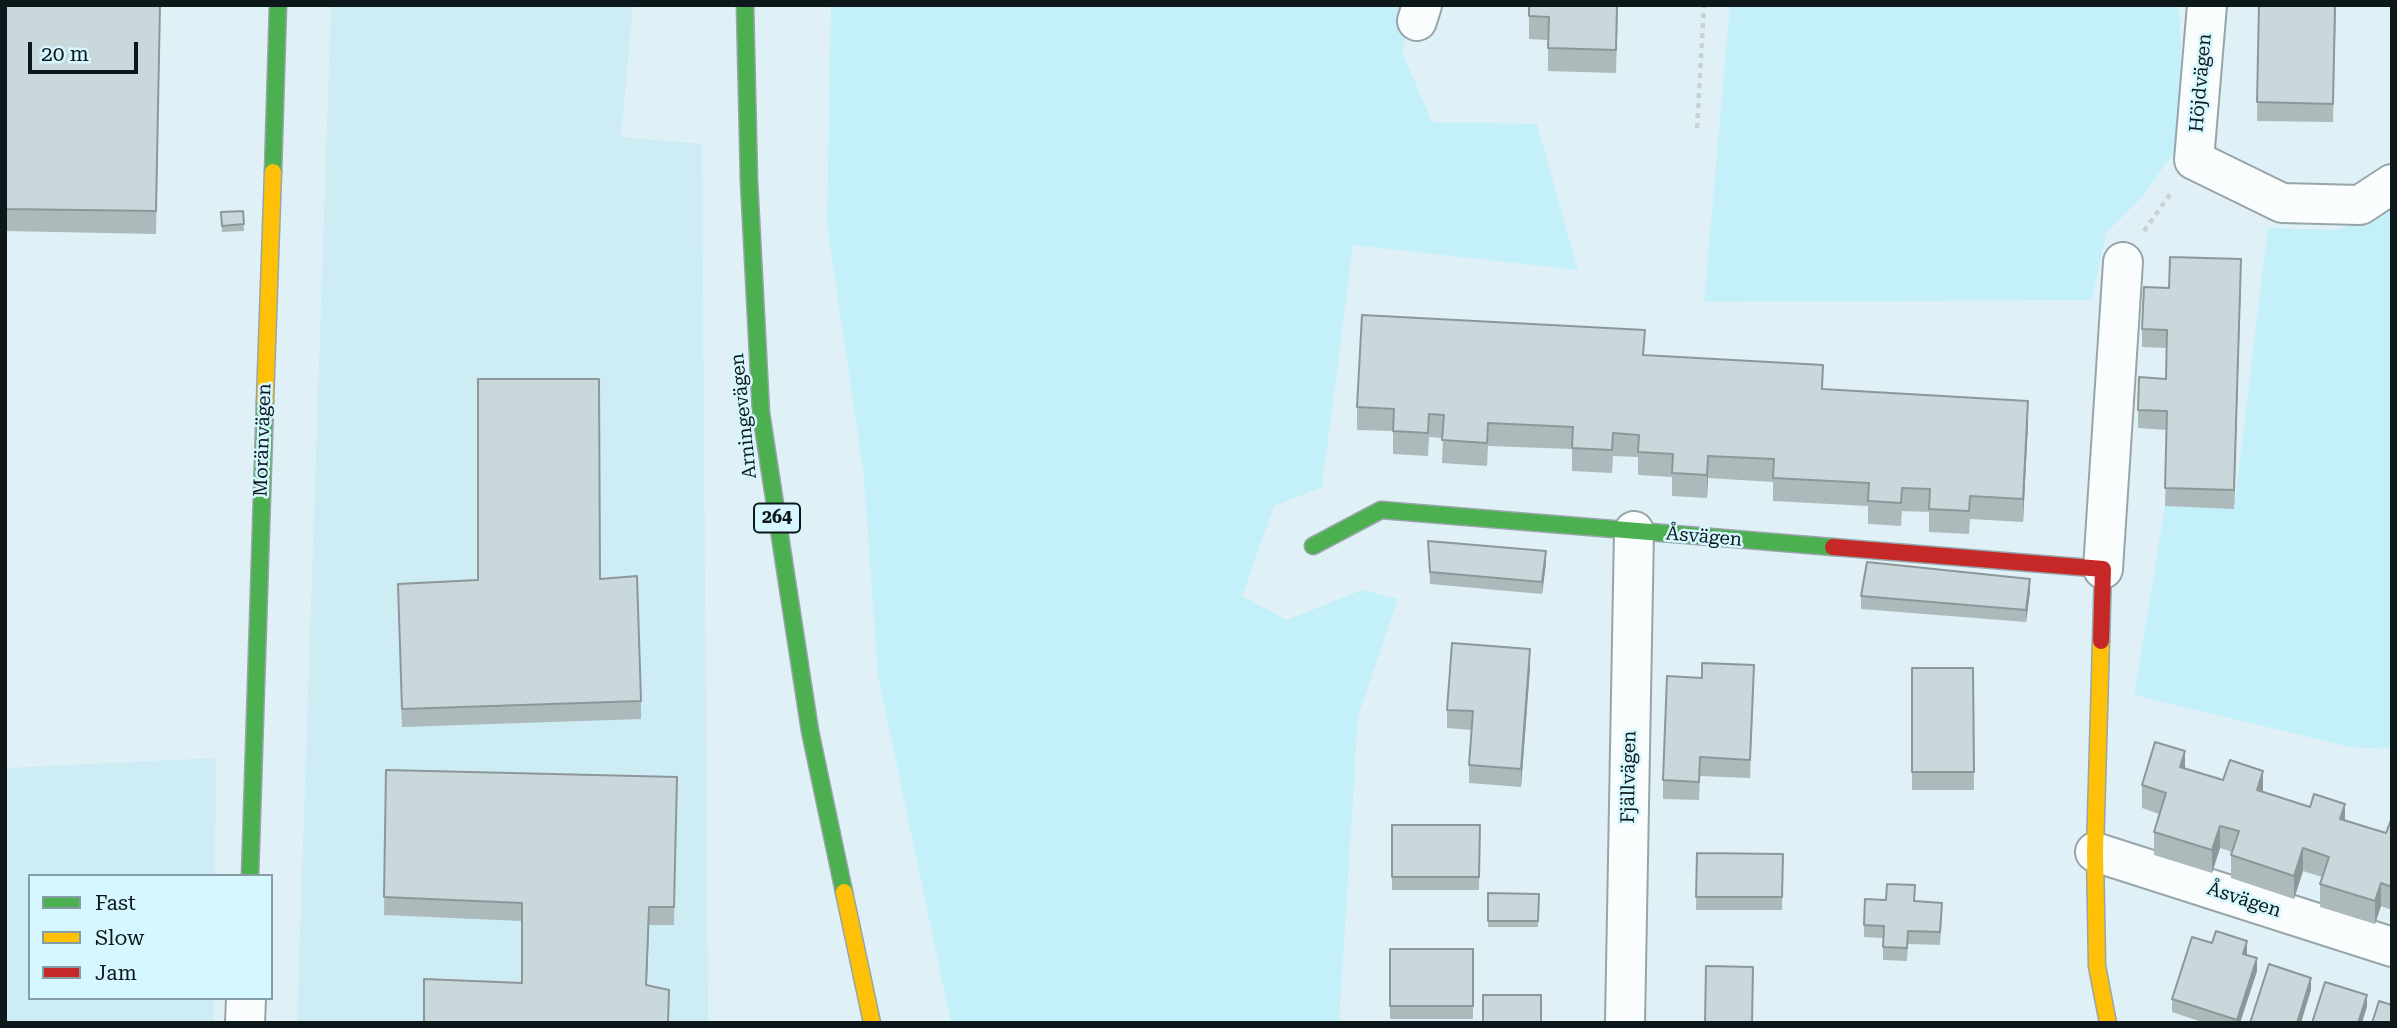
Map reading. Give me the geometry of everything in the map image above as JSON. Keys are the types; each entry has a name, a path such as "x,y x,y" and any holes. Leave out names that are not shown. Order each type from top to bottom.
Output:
{"street":[{"name":"Moränvägen","path":"250,874 278,5"},
{"name":"Arningevägen","path":"745,5 749,181 761,413 810,731 872,1023"},
{"name":"Höjdvägen","path":"2194,160 2207,5"},
{"path":"2194,160 2282,203 2360,205 2392,184"},
{"path":"2108,1023 2097,966 2095,852 2103,569 2123,262"},
{"name":"Åsvägen","path":"1313,546 1381,510 2103,569"},
{"name":"Fjällvägen","path":"1625,1023 1634,531"},
{"name":"Åsvägen","path":"2095,852 2392,947"},
{"path":"245,1023 246,1000"}],"path":[{"path":"1698,128 1704,5"},
{"path":"2123,262 2194,160"}],"shaded area":[{"path":"331,5 633,5 621,137 702,144 708,1023 297,1023"},
{"path":"831,5 1410,5 1403,54 1432,122 1537,124 1578,270 1353,245 1322,487 1274,506 1242,596 1287,620 1362,590 1398,599 1358,716 1339,1023 951,1023 878,676 864,477 827,224"},
{"path":"1730,5 2179,5 2182,71 2175,151 2141,198 2106,233 2092,300 1704,302"},
{"path":"2392,207 2392,749 2350,747 2134,695 2165,506 2234,508 2268,228 2336,230"},
{"path":"216,758 215,874 28,874 28,1000 214,1000 214,1023 5,1023 5,768"}],"building":[{"path":"5,5 160,5 156,211 5,209"},
{"path":"1529,5 1617,5 1616,50 1548,48 1549,17 1529,16"},
{"path":"2259,5 2335,5 2333,104 2257,102"},
{"path":"243,211 244,224 222,226 221,212"},
{"path":"2170,257 2241,259 2234,490 2165,488 2167,411 2138,410 2139,377 2166,379 2167,330 2142,329 2144,287 2169,288"},
{"path":"1362,315 1645,330 1643,355 1823,365 1822,389 2028,401 2023,499 1970,496 1969,511 1929,509 1930,489 1902,488 1901,503 1868,501 1869,483 1773,478 1774,459 1708,456 1707,475 1672,473 1673,454 1638,452 1639,435 1613,433 1612,450 1572,448 1573,427 1488,423 1487,443 1442,440 1444,415 1429,414 1428,433 1393,431 1394,409 1357,407"},
{"path":"478,379 599,379 600,579 637,576 641,701 402,709 398,584 478,580"},
{"path":"1428,541 1546,551 1542,582 1430,572"},
{"path":"1867,562 2030,579 2026,610 1861,596"},
{"path":"1452,643 1530,649 1521,769 1469,765 1473,711 1447,710"},
{"path":"1702,663 1754,665 1750,760 1700,757 1699,782 1663,780 1667,676 1702,678"},
{"path":"1912,668 1973,668 1974,772 1912,772"},
{"path":"2155,742 2185,751 2180,767 2223,780 2230,760 2263,771 2257,790 2310,807 2314,794 2345,804 2340,819 2386,833 2392,820 2392,887 2381,883 2375,901 2320,884 2329,857 2303,848 2294,876 2231,855 2239,831 2220,826 2212,850 2154,832 2166,793 2142,785"},
{"path":"386,770 677,777 674,907 649,907 646,985 669,990 668,1023 424,1023 424,979 522,983 522,903 384,897"},
{"path":"1392,825 1480,825 1479,877 1392,877"},
{"path":"1697,853 1783,854 1782,897 1696,897"},
{"path":"1887,884 1915,885 1914,901 1942,903 1940,932 1908,931 1907,948 1883,947 1884,926 1864,925 1865,899 1886,900"},
{"path":"1488,893 1539,894 1538,921 1488,921"},
{"path":"2216,931 2247,941 2243,954 2257,958 2237,1020 2172,999 2192,937 2212,943"},
{"path":"1390,949 1473,949 1473,1006 1390,1006"},
{"path":"2269,964 2311,978 2297,1023 2250,1023"},
{"path":"1706,966 1753,967 1752,1023 1705,1023"},
{"path":"2325,982 2367,995 2358,1023 2312,1023"},
{"path":"1483,995 1541,995 1541,1023 1483,1023"},
{"path":"2379,1001 2392,1005 2392,1023 2372,1023"}],"traffic: fast":[{"path":"273,172 278,5"},
{"path":"745,5 749,181 761,413 810,731 844,892"},
{"path":"250,874 265,401"},
{"path":"1313,546 1381,510 1833,547"}],"traffic: slow":[{"path":"265,401 273,172"},
{"path":"2101,641 2095,852 2097,966 2108,1023"},
{"path":"844,892 872,1023"}],"traffic: jam":[{"path":"1833,547 2103,569 2101,641"}]}
